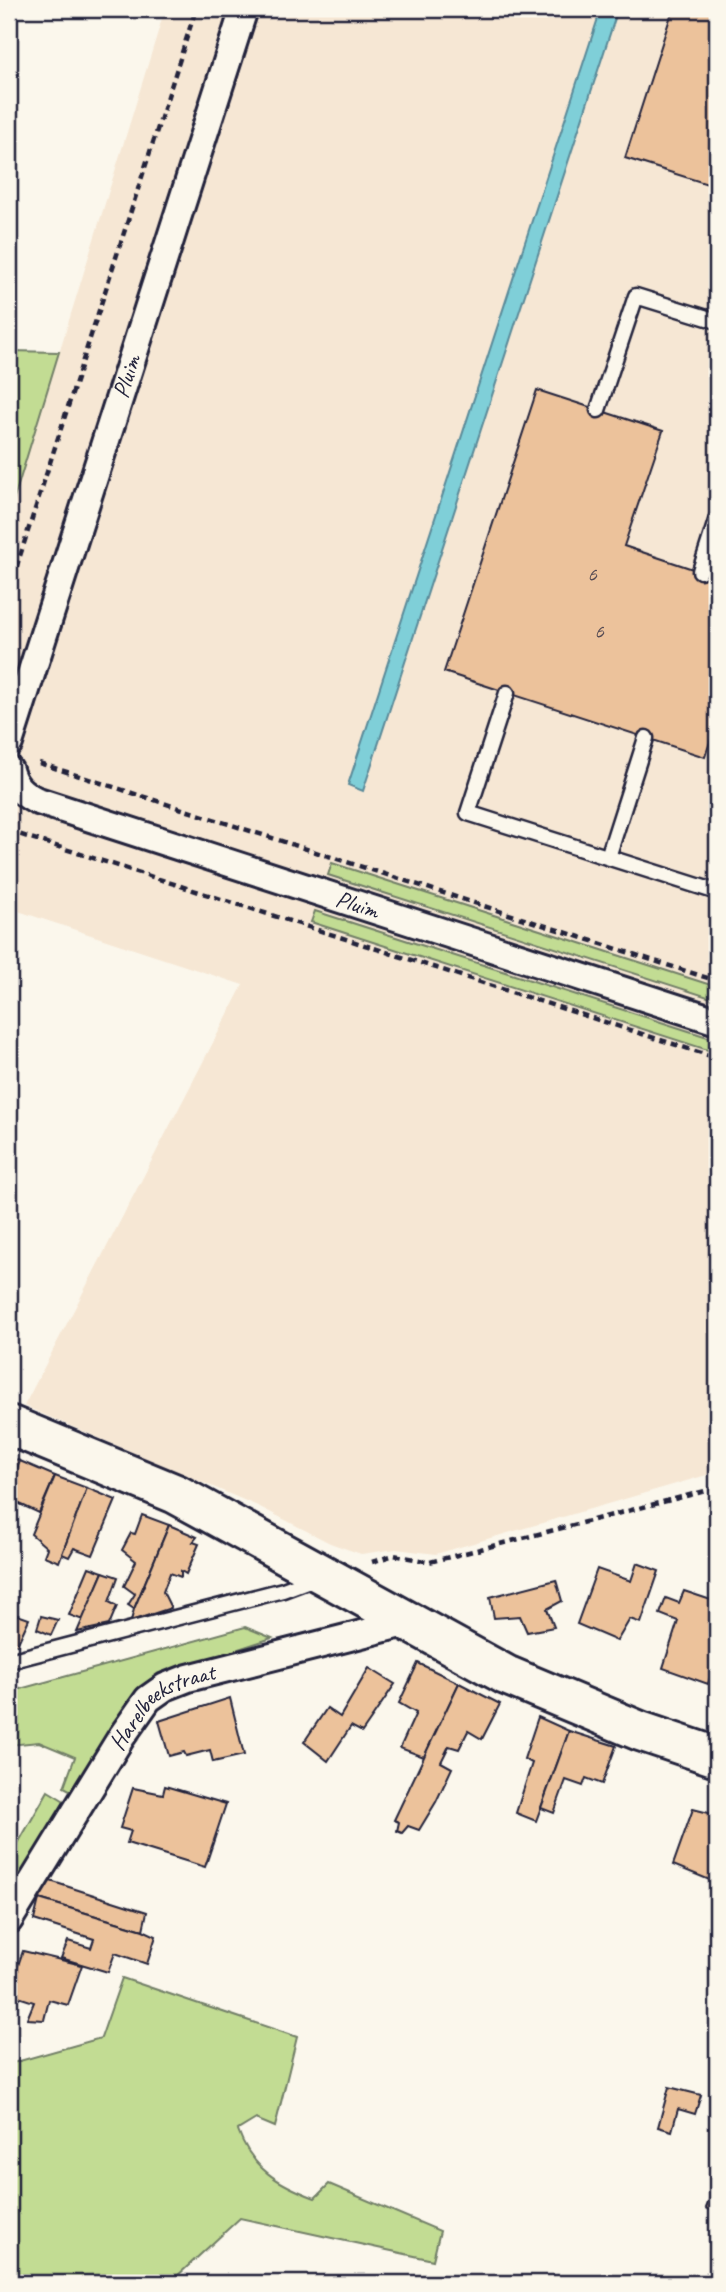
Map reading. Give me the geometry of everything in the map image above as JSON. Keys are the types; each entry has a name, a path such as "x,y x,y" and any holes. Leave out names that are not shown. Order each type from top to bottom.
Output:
{"street":[{"name":"Pluim","path":"9,743 244,9"},
{"name":"Pluim","path":"9,770 21,792 36,800 717,1021"},
{"path":"9,1425 176,1494 506,1675 640,1731 717,1757"},
{"name":"Harelbeekstraat","path":"9,1920 122,1736 149,1699 165,1687 188,1678 409,1622"}],"lane":[{"path":"598,410 636,296 717,321"},
{"path":"700,571 717,518"},
{"path":"507,693 468,813 717,892"},
{"path":"608,857 646,738"},
{"path":"9,1661 283,1590 335,1581"}],"path":[{"path":"9,590 196,9"},
{"path":"35,761 717,981"},
{"path":"9,831 717,1058"},
{"path":"335,1581 394,1555 430,1562 717,1488"}],"shaded area":[{"path":"165,9 717,9 717,1472 436,1554 396,1549 361,1554 330,1543 260,1507 24,1406 243,985 9,908 9,515"}],"green space":[{"path":"9,351 59,352 9,515"},
{"path":"332,863 717,987 717,1000 328,875"},
{"path":"315,911 717,1040 717,1053 311,922"},
{"path":"245,1627 272,1638 160,1675 129,1702 77,1794 64,1787 75,1757 39,1742 9,1745 9,1692"},
{"path":"48,1791 71,1805 9,1901 9,1859"},
{"path":"122,1978 297,2037 275,2127 256,2119 238,2130 244,2144 268,2173 302,2193 315,2198 329,2184 440,2231 433,2260 240,2218 176,2277 158,2283 9,2283 9,2064 101,2038"}],"water":[{"path":"601,9 618,9 363,791 348,785"}],"building":[{"path":"673,9 717,9 717,187 625,158"},
{"path":"537,390 663,431 624,546 717,577 717,721 705,757 444,672"},
{"path":"9,1457 20,1461 9,1488"},
{"path":"20,1461 55,1476 39,1513 9,1499 9,1488"},
{"path":"55,1476 87,1488 59,1562 44,1556 47,1548 31,1534"},
{"path":"87,1488 116,1500 93,1555 74,1548 69,1557 62,1554"},
{"path":"142,1515 169,1525 134,1609 128,1605 135,1594 124,1586 136,1561 122,1550 131,1533 135,1534"},
{"path":"169,1525 197,1537 193,1542 199,1544 186,1574 181,1571 181,1577 170,1573 163,1592 171,1608 131,1621 134,1609"},
{"path":"637,1563 659,1571 641,1623 630,1619 617,1641 577,1624 597,1569 631,1581"},
{"path":"89,1567 103,1572 83,1620 69,1615"},
{"path":"103,1572 118,1577 109,1602 117,1606 109,1625 77,1632"},
{"path":"556,1580 562,1601 547,1609 554,1627 527,1632 520,1616 494,1618 490,1597"},
{"path":"684,1591 717,1602 717,1656 708,1684 663,1668 678,1621 660,1614 666,1598 679,1603"},
{"path":"9,1612 29,1619 17,1645 9,1642"},
{"path":"41,1616 58,1620 51,1635 37,1629"},
{"path":"418,1663 459,1683 424,1757 400,1748 416,1713 399,1703"},
{"path":"369,1668 395,1684 362,1732 351,1726 328,1761 304,1742 327,1708 340,1717"},
{"path":"459,1683 500,1704 482,1739 468,1731 459,1749 449,1746 441,1762 452,1768 436,1802 419,1830 408,1826 402,1833 397,1831 399,1822 394,1820"},
{"path":"230,1698 244,1755 213,1762 210,1750 186,1756 184,1752 169,1756 159,1721"},
{"path":"538,1717 569,1731 536,1821 516,1813 532,1763 524,1759"},
{"path":"569,1731 616,1746 602,1784 586,1778 583,1786 566,1780 554,1813 541,1808"},
{"path":"165,1786 226,1804 205,1867 127,1843 131,1831 120,1828 133,1788 163,1794"},
{"path":"693,1809 717,1815 717,1883 673,1865"},
{"path":"44,1879 147,1912 143,1930 39,1899"},
{"path":"39,1899 156,1936 147,1964 115,1953 108,1972 61,1958 68,1941 91,1948 94,1939 34,1920"},
{"path":"23,1951 82,1965 68,2005 49,2000 44,2020 27,2019 34,2002 9,1994 9,1966 17,1968"},
{"path":"669,2087 701,2095 695,2114 678,2109 672,2131 658,2127"},
{"path":"717,2180 717,2213 706,2208"},
{"path":"717,2272 717,2283 707,2283 706,2273"}]}
